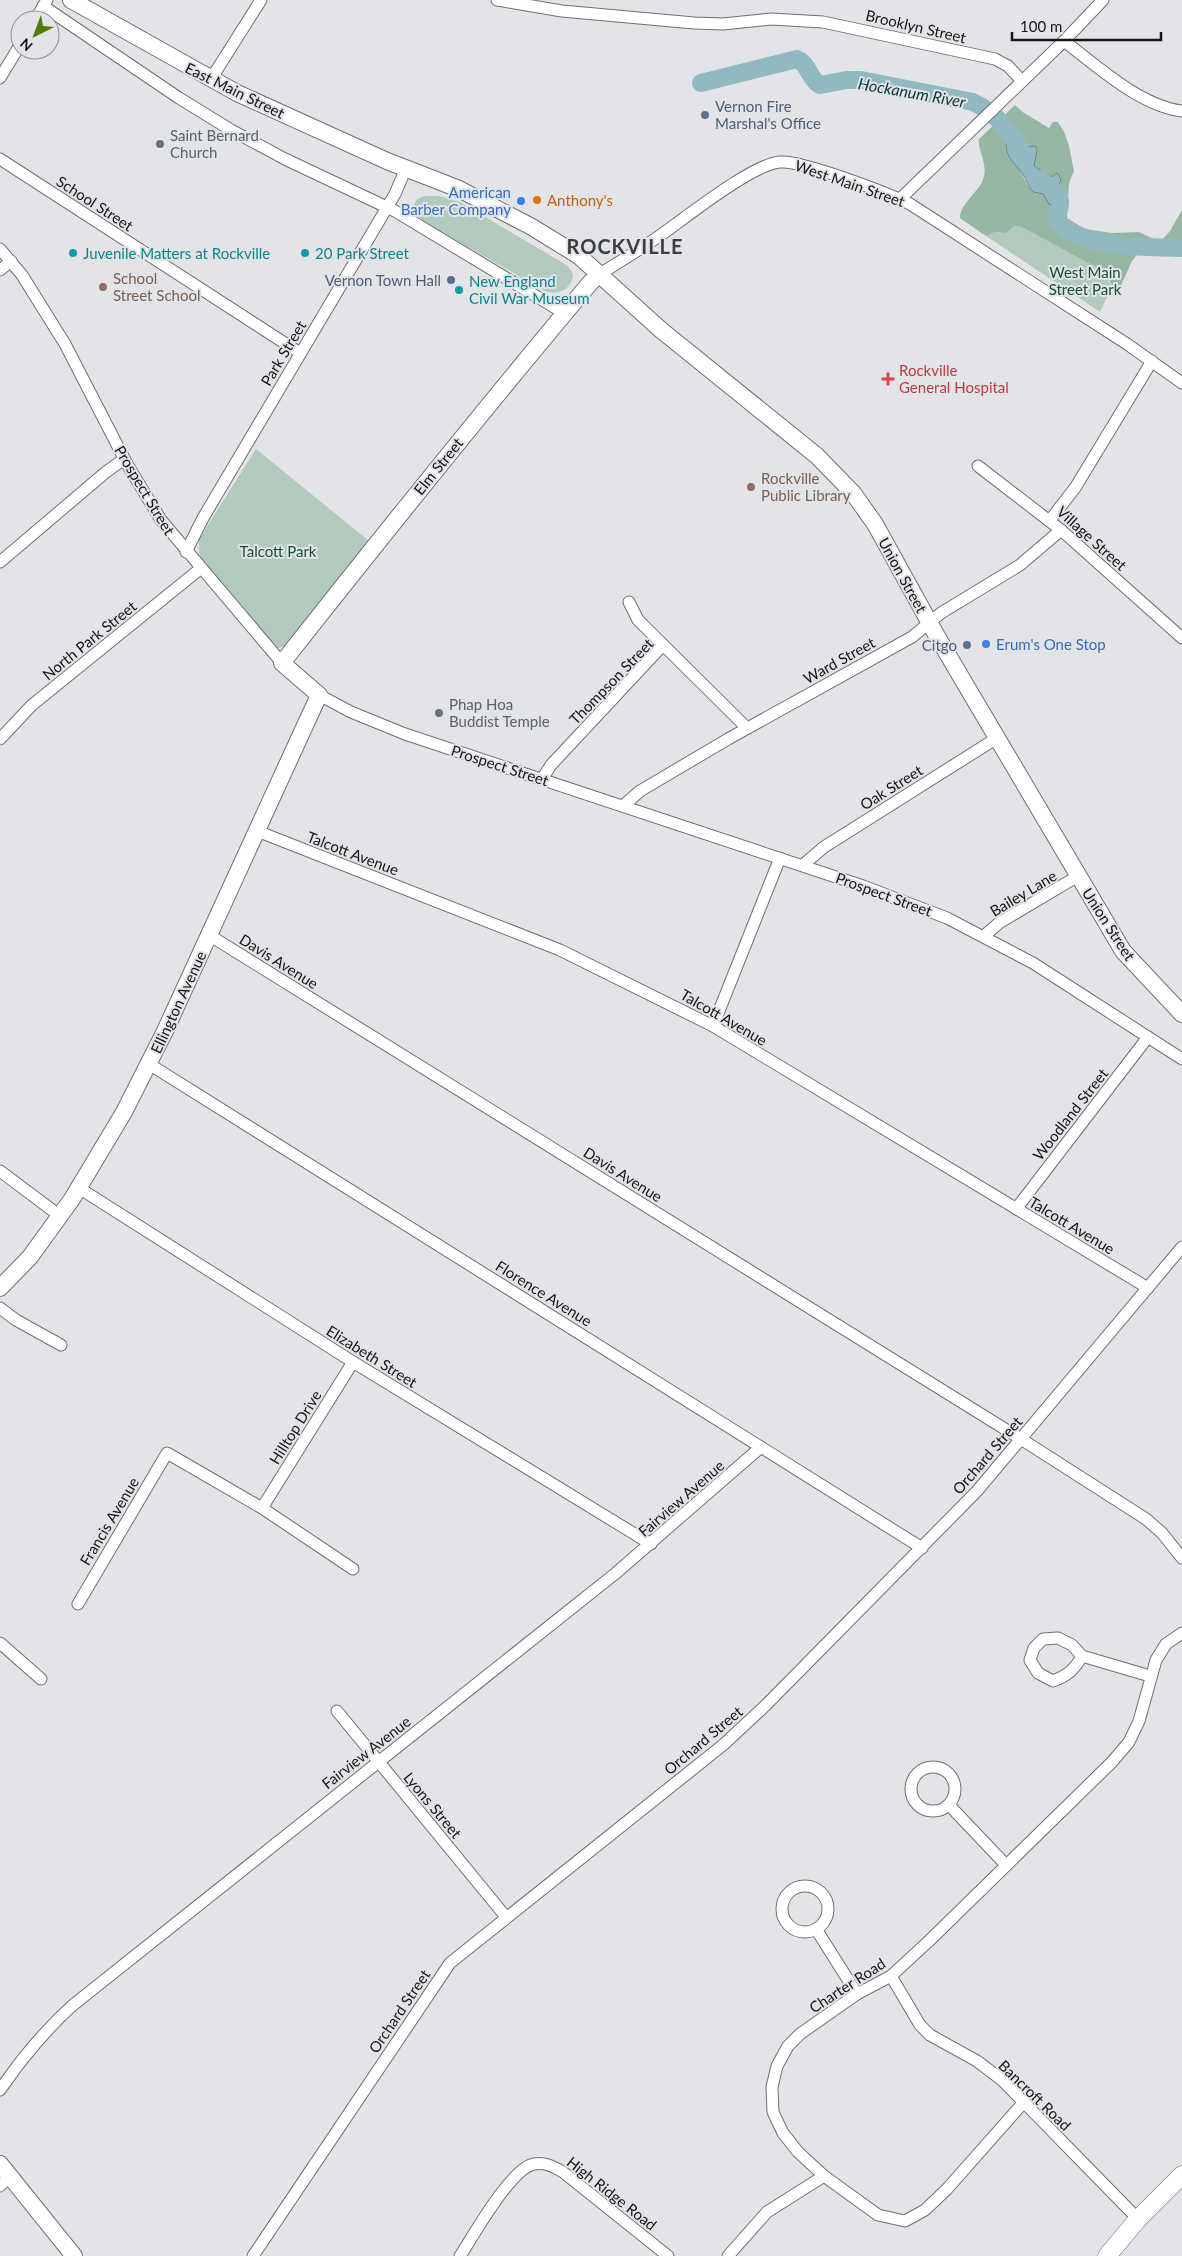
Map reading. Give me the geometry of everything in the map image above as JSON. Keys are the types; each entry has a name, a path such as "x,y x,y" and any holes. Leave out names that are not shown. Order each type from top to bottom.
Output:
{"main road":[{"name":"East Main Street","path":"71,0 246,98 406,168"},
{"path":"406,168 460,190 505,212 579,256 600,274"},
{"name":"Elm Street","path":"282,663 439,464 590,282 600,274"},
{"name":"Union Street","path":"600,274 655,325 783,427 842,481 874,524 997,738 1123,951 1182,1014"},
{"name":"Prospect Street","path":"282,663 318,695"},
{"name":"Ellington Avenue","path":"0,1288 26,1261 60,1216 114,1130 149,1064 318,695"},
{"path":"3,2175 74,2256"},
{"path":"1107,2256 1138,2219 1182,2175"}],"street":[{"path":"211,79 261,0"},
{"name":"Brooklyn Street","path":"497,0 539,8 694,23 723,24 780,19 833,23 1000,61 1008,66 1022,81"},
{"path":"900,199 977,123 1064,42 1103,0"},
{"path":"45,3 179,98 231,130 285,159 388,207 564,313"},
{"path":"1064,42 1139,95 1160,106 1182,110"},
{"path":"0,78 11,60"},
{"name":"School Street","path":"0,160 300,353"},
{"name":"West Main Street","path":"600,274 657,238 747,175 777,162 790,162 900,199 954,231 1152,361 1182,383"},
{"name":"Park Street","path":"186,552 203,518 388,207 398,189 406,168"},
{"name":"Prospect Street","path":"0,249 28,284 65,344 124,459 160,520 282,663"},
{"path":"0,270 11,261"},
{"path":"1050,520 1083,474 1152,361"},
{"path":"0,562 106,472 124,459"},
{"name":"Village Street","path":"978,466 1050,520 1182,638"},
{"name":"Ward Street","path":"624,805 649,786 747,728 906,640 930,622 1020,565 1061,530"},
{"name":"North Park Street","path":"0,740 32,705 200,569"},
{"path":"629,602 638,620 663,645"},
{"name":"Thompson Street","path":"542,779 551,766 663,645 747,728"},
{"name":"Prospect Street","path":"318,695 332,704 377,723 902,900 984,936 1051,974 1182,1059"},
{"name":"Oak Street","path":"803,866 824,847 997,738"},
{"name":"Talcott Avenue","path":"257,831 560,950 669,1002 713,1026 1148,1288"},
{"path":"713,1026 780,858"},
{"name":"Bailey Lane","path":"984,936 999,923 1078,876"},
{"name":"Davis Avenue","path":"209,935 1021,1439 1146,1519 1162,1533 1182,1558"},
{"name":"Woodland Street","path":"1016,1209 1148,1037"},
{"name":"Florence Avenue","path":"149,1064 922,1548"},
{"path":"0,1171 60,1216"},
{"name":"Elizabeth Street","path":"79,1188 353,1362 651,1544"},
{"name":"Orchard Street","path":"253,2256 445,1970 462,1952 728,1740 977,1491 1182,1247"},
{"path":"0,1308 16,1320 61,1345"},
{"name":"Hilltop Drive","path":"262,1508 353,1362"},
{"name":"Fairview Avenue","path":"0,2090 21,2059 67,2011 651,1544 761,1447"},
{"name":"Francis Avenue","path":"78,1604 167,1453 262,1508"},
{"path":"262,1508 353,1569"},
{"name":"Charter Road","path":"1024,2102 926,2210 905,2221 878,2215 824,2176 798,2152 783,2133 773,2112 772,2087 777,2066 788,2046 800,2034 857,1994 891,1976 1112,1762 1129,1742 1139,1721 1156,1660 1166,1644 1182,1632"},
{"path":"1082,1656 1077,1666 1065,1676 1053,1681 1038,1673 1030,1660 1034,1648 1043,1639 1058,1638 1072,1646 1082,1656 1150,1676"},
{"path":"0,1642 41,1679"},
{"name":"Lyons Street","path":"337,1711 506,1917"},
{"path":"949,1805 1006,1865"},
{"path":"807,1886 814,1888 825,1898 828,1912 822,1925 816,1929 800,1931 787,1923 783,1916 783,1901 793,1889 807,1886"},
{"path":"816,1929 857,1994"},
{"name":"Bancroft Road","path":"891,1976 910,2010 925,2030 977,2061 1002,2080 1138,2219"},
{"name":"High Ridge Road","path":"460,2256 504,2190 518,2173 533,2164 548,2164 563,2172 668,2256"},
{"path":"728,2256 766,2212 824,2176"}],"green space":[{"path":"1015,105 1024,113 1049,128 1053,122 1058,122 1069,146 1074,171 1069,183 1067,218 1085,229 1112,233 1139,232 1160,242 1170,231 1182,210 1182,257 1140,251 1132,261 1119,290 1115,292 1109,279 1098,268 1020,226 1014,226 1006,233 995,232 986,236 960,218 962,209 980,186 984,176 985,170 979,139","holes":["1013,136 1028,148 1034,146 1034,166 1051,177 1055,174 1061,178 1053,205 1043,194 1034,193 1028,186 1021,172"]},
{"path":"424,196 439,196 460,202 568,266 573,274 570,284 560,292 545,291 424,222 413,207 417,199"},
{"name":"West Main Street Park","path":"1020,225 1072,252 1097,268 1106,277 1112,287 1100,312 986,236 995,232 1004,233 1014,226"},
{"name":"Talcott Park","path":"256,449 369,541 287,646 278,648 203,563 199,552 199,539"}],"water":[{"path":"1013,136 1028,147 1035,146 1037,150 1034,166 1051,177 1057,173 1061,179 1053,205 1049,204 1043,194 1033,192 1023,174 1009,156 1006,146"}],"waterway":[{"name":"Hockanum River","path":"701,83 797,59 804,64 813,79 820,85 847,80 861,80 973,102 989,112 1004,125 1024,158"},
{"name":"Hockanum River","path":"1039,179 1059,197 1060,205 1057,221 1068,230 1082,237 1116,245 1182,248"}],"place":[{"name":"Vernon Fire Marshal's Office","path":"705,115"},
{"name":"Saint Bernard Church","path":"160,144"},
{"name":"Anthony's","path":"537,200"},
{"name":"American Barber Company","path":"521,201"},
{"name":"Juvenile Matters at Rockville","path":"73,253"},
{"name":"20 Park Street","path":"305,253"},
{"name":"Vernon Town Hall","path":"451,280"},
{"name":"School Street School","path":"103,287"},
{"name":"New England Civil War Museum","path":"459,290"},
{"name":"Rockville General Hospital","path":"888,379"},
{"name":"Rockville Public Library","path":"751,487"},
{"name":"Erum's One Stop","path":"986,644"},
{"name":"Citgo","path":"967,645"},
{"name":"Phap Hoa Buddist Temple","path":"439,713"}],"district":[{"name":"ROCKVILLE","path":"625,246"}]}
